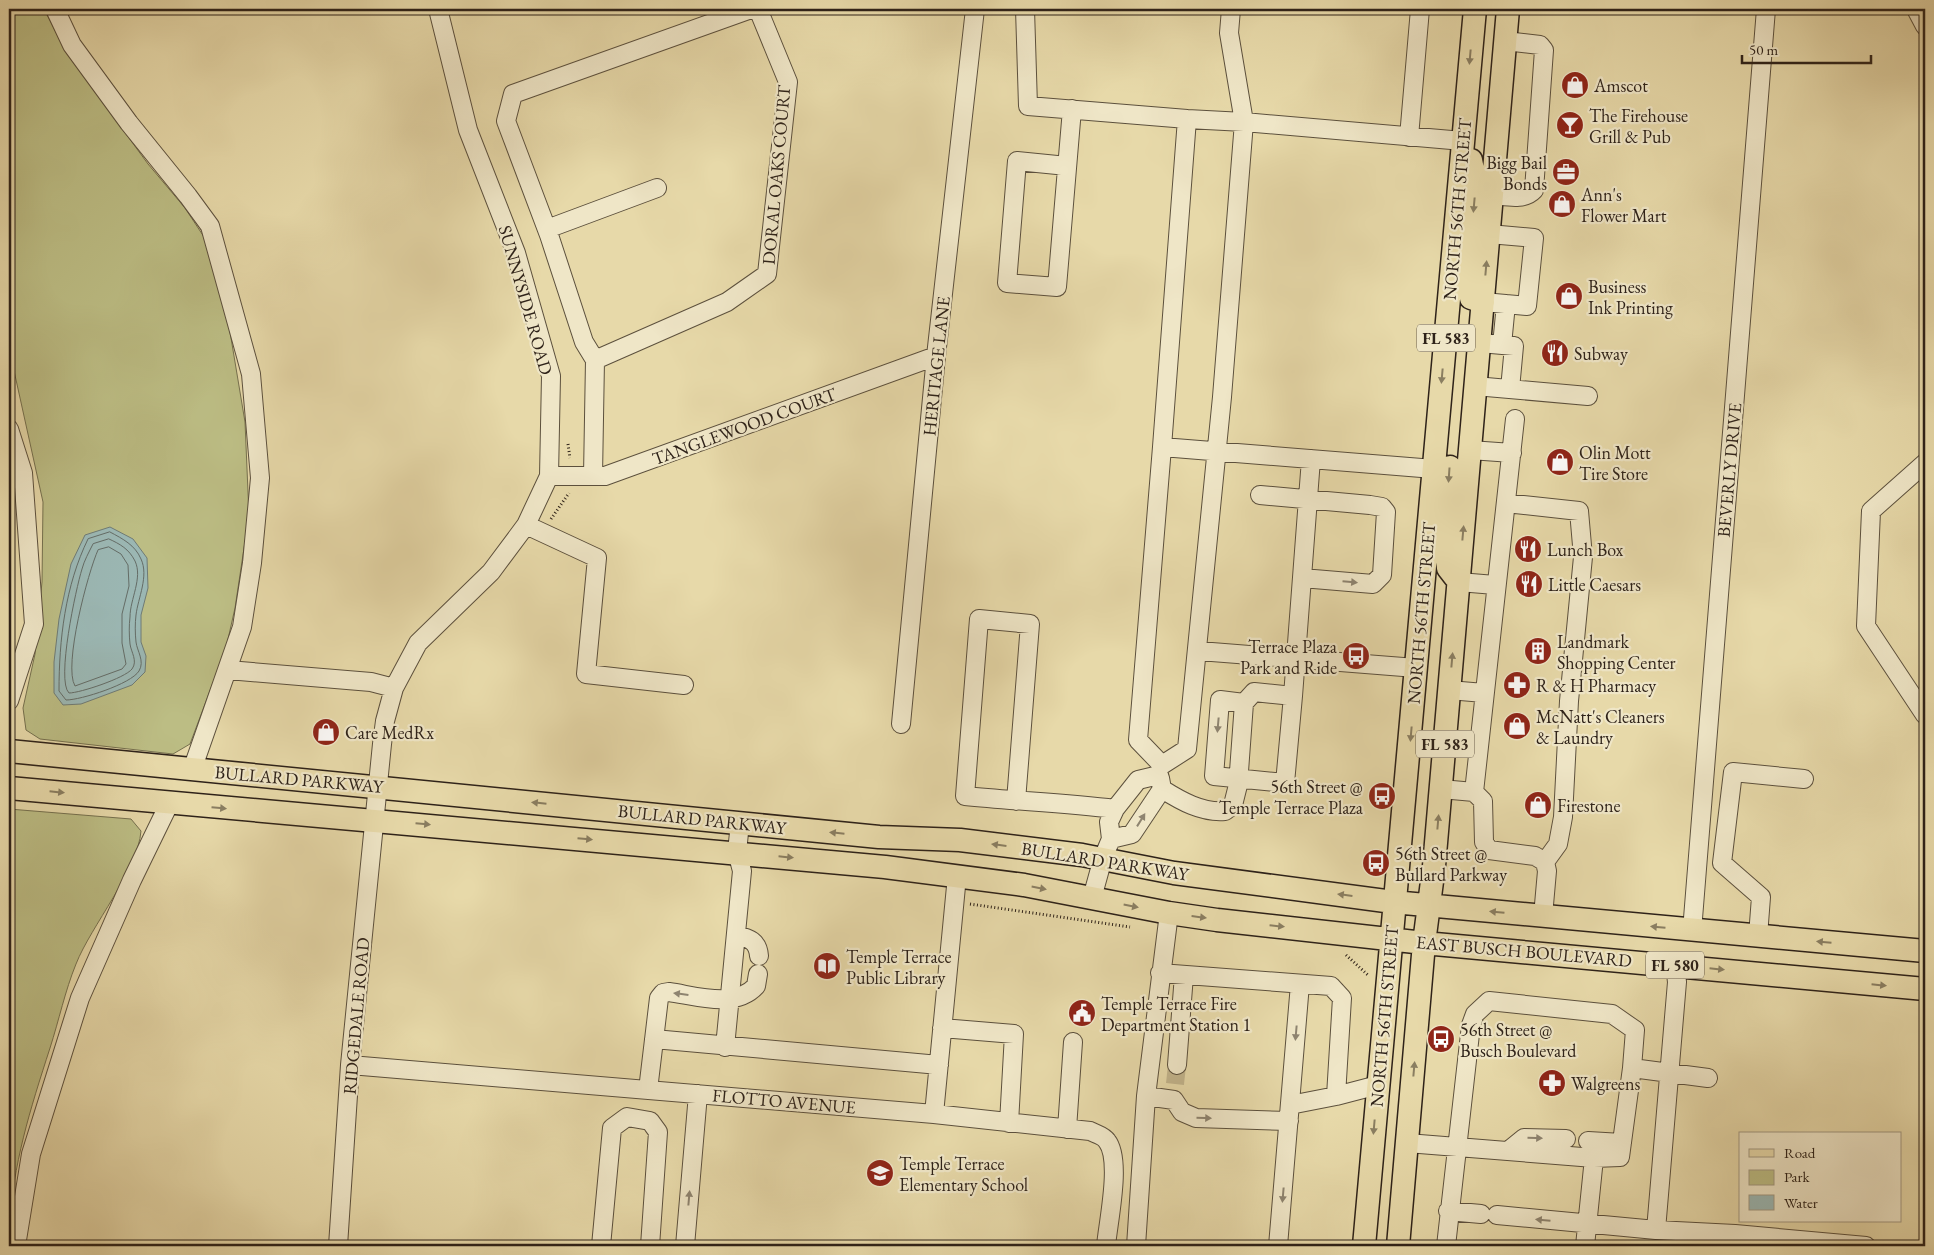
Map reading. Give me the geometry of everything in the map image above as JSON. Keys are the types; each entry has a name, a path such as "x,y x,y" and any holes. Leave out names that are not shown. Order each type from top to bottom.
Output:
{"main road":[{"name":"NORTH 56TH STREET","path":"1364,1246 1475,9"},
{"name":"NORTH 56TH STREET","path":"1398,1246 1424,943 1441,790 1476,386 1491,344 1483,302 1508,9"},
{"path":"1463,141 1470,155 1474,170 1475,193 1469,283 1472,298 1483,302"},
{"path":"1439,411 1450,436 1451,452 1446,550 1448,568 1459,582"},
{"name":"BULLARD PARKWAY","path":"9,751 879,837 1107,849 1174,874 1394,902"},
{"name":"BULLARD PARKWAY","path":"9,788 170,804 737,852 957,876 1024,885 1170,913 1391,939"},
{"name":"EAST BUSCH BOULEVARD","path":"1394,902 1925,951"},
{"name":"EAST BUSCH BOULEVARD","path":"1391,939 1925,989"}],"street":[{"path":"55,9 72,44 129,123 210,226 251,374 260,478 252,563 242,627 192,770"},
{"name":"SUNNYSIDE ROAD","path":"378,786 385,721 394,688 418,643 491,572 526,525 548,476 551,376 516,253 468,130 438,9"},
{"path":"593,476 595,360 584,342 547,229 506,121 513,94 751,9"},
{"name":"DORAL OAKS COURT","path":"595,360 727,302 767,274 788,82 758,9"},
{"name":"HERITAGE LANE","path":"901,724 936,356 975,9"},
{"path":"1025,9 1028,106 1463,141"},
{"path":"1107,849 1132,834 1161,776 1187,749 1199,651 1215,451 1223,387 1244,122 1229,34 1231,9"},
{"path":"1409,136 1420,9"},
{"name":"BEVERLY DRIVE","path":"1692,931 1766,9"},
{"path":"1916,9 1925,26"},
{"path":"1492,195 1522,197 1530,195 1534,190 1535,181 1544,50 1540,45 1505,41"},
{"path":"1067,166 1017,161 1007,283 1057,287 1072,109"},
{"path":"1187,119 1138,740 1161,776 1183,802 1202,809 1225,810 1233,805 1238,779 1244,703 1254,692 1293,696"},
{"path":"547,229 656,188"},
{"path":"1483,302 1527,306 1534,238 1489,234"},
{"path":"1506,304 1491,344 1514,346 1510,389"},
{"name":"TANGLEWOOD COURT","path":"548,476 605,476 936,356"},
{"path":"1476,386 1588,396"},
{"path":"1474,792 1495,586 1515,419"},
{"path":"9,429 23,473 34,624 9,701"},
{"path":"1162,447 1434,469"},
{"path":"1470,450 1512,453"},
{"path":"1244,703 1220,700 1214,776 1285,783 1311,459"},
{"path":"1925,463 1871,511 1866,626 1925,715"},
{"path":"1260,495 1382,507 1387,517 1382,575 1373,584 1302,578"},
{"path":"1506,503 1579,512 1583,558 1569,701 1563,817 1558,844 1545,862"},
{"path":"526,525 597,558 586,674 684,685"},
{"path":"1459,582 1495,586"},
{"path":"1016,801 1030,624 979,619 965,796 1016,801 1115,809"},
{"path":"1199,651 1416,668"},
{"path":"228,670 361,681 394,688"},
{"path":"1449,690 1484,693"},
{"path":"1758,936 1761,897 1722,863 1733,772 1804,779"},
{"path":"1092,898 1107,849 1109,822 1115,809 1138,780 1161,776"},
{"name":"RIDGEDALE ROAD","path":"338,1246 350,1065 378,786"},
{"path":"1441,790 1474,792 1483,801 1484,842 1489,850 1535,856 1545,862 1547,871 1543,916"},
{"path":"16,1246 31,1154 80,998 132,880 170,804"},
{"path":"725,1047 742,871 737,852 740,823"},
{"path":"934,1114 957,876"},
{"path":"1136,1246 1146,1096 1160,973 1170,913"},
{"path":"736,935 754,942 758,948 759,956"},
{"path":"1656,1230 1677,982 1675,965"},
{"path":"1160,973 1331,986 1342,998 1336,1096"},
{"path":"648,1090 657,1003 663,993 729,1000 750,993 756,986 758,974"},
{"path":"1177,1065 1184,975"},
{"path":"1278,1246 1300,984"},
{"path":"1408,1143 1457,1146 1594,1158 1620,1157 1635,1030 1612,1014 1490,1001 1475,1014 1471,1025 1457,1146 1448,1210 1446,1246"},
{"path":"942,1028 1014,1034 1009,1123"},
{"path":"654,1039 939,1066"},
{"path":"1067,1129 1073,1042"},
{"name":"FLOTTO AVENUE","path":"350,1065 934,1114 1090,1131 1106,1139 1112,1149 1114,1164 1106,1246"},
{"path":"1632,1068 1708,1078"},
{"path":"1146,1096 1174,1092 1182,1112 1196,1118 1290,1113 1336,1096 1378,1085"},
{"path":"627,1117 629,1088"},
{"path":"685,1246 698,1094"},
{"path":"601,1246 612,1128 627,1117 650,1121 658,1132 650,1246"},
{"path":"1508,1151 1524,1138 1566,1139"},
{"path":"1588,1141 1622,1143"},
{"path":"1585,1246 1594,1158"},
{"path":"1448,1210 1656,1230 1735,1234 1866,1246"}],"path":[{"path":"551,519 572,488"},
{"path":"970,904 1138,929"}],"green space":[{"path":"9,9 44,9 66,52 148,164 185,208 206,240 229,326 245,422 249,515 235,608 226,648 190,744 173,754 40,739 26,730 23,708 35,654 42,582 43,502 9,348"},
{"path":"9,809 131,819 141,831 132,863 83,949 69,985 23,1137 14,1182 9,1230"}],"water":[{"path":"110,527 133,539 147,558 148,588 141,615 141,642 146,656 145,672 132,685 81,704 63,705 54,693 54,662 59,619 71,564 85,535"}],"tunnel":[{"path":"1175,1084 1177,1065"}],"place":[{"name":"Amscot","path":"1575,85"},
{"name":"The Firehouse Grill & Pub","path":"1570,125"},
{"name":"Bigg Bail Bonds","path":"1566,172"},
{"name":"Ann's Flower Mart","path":"1562,204"},
{"name":"Business Ink Printing","path":"1569,296"},
{"name":"Subway","path":"1555,353"},
{"name":"Olin Mott Tire Store","path":"1560,462"},
{"name":"Lunch Box","path":"1528,549"},
{"name":"Little Caesars","path":"1529,584"},
{"name":"Landmark Shopping Center","path":"1538,651"},
{"name":"Terrace Plaza Park and Ride","path":"1356,656"},
{"name":"R & H Pharmacy","path":"1517,685"},
{"name":"McNatt's Cleaners & Laundry","path":"1517,726"},
{"name":"Care MedRx","path":"326,732"},
{"name":"56th Street @ Temple Terrace Plaza","path":"1382,796"},
{"name":"Firestone","path":"1538,805"},
{"name":"56th Street @ Bullard Parkway","path":"1376,863"},
{"name":"Temple Terrace Public Library","path":"827,966"},
{"name":"Temple Terrace Fire Department Station 1","path":"1082,1013"},
{"name":"56th Street @ Busch Boulevard","path":"1441,1039"},
{"name":"Walgreens","path":"1552,1083"},
{"name":"Temple Terrace Elementary School","path":"880,1173"}]}
